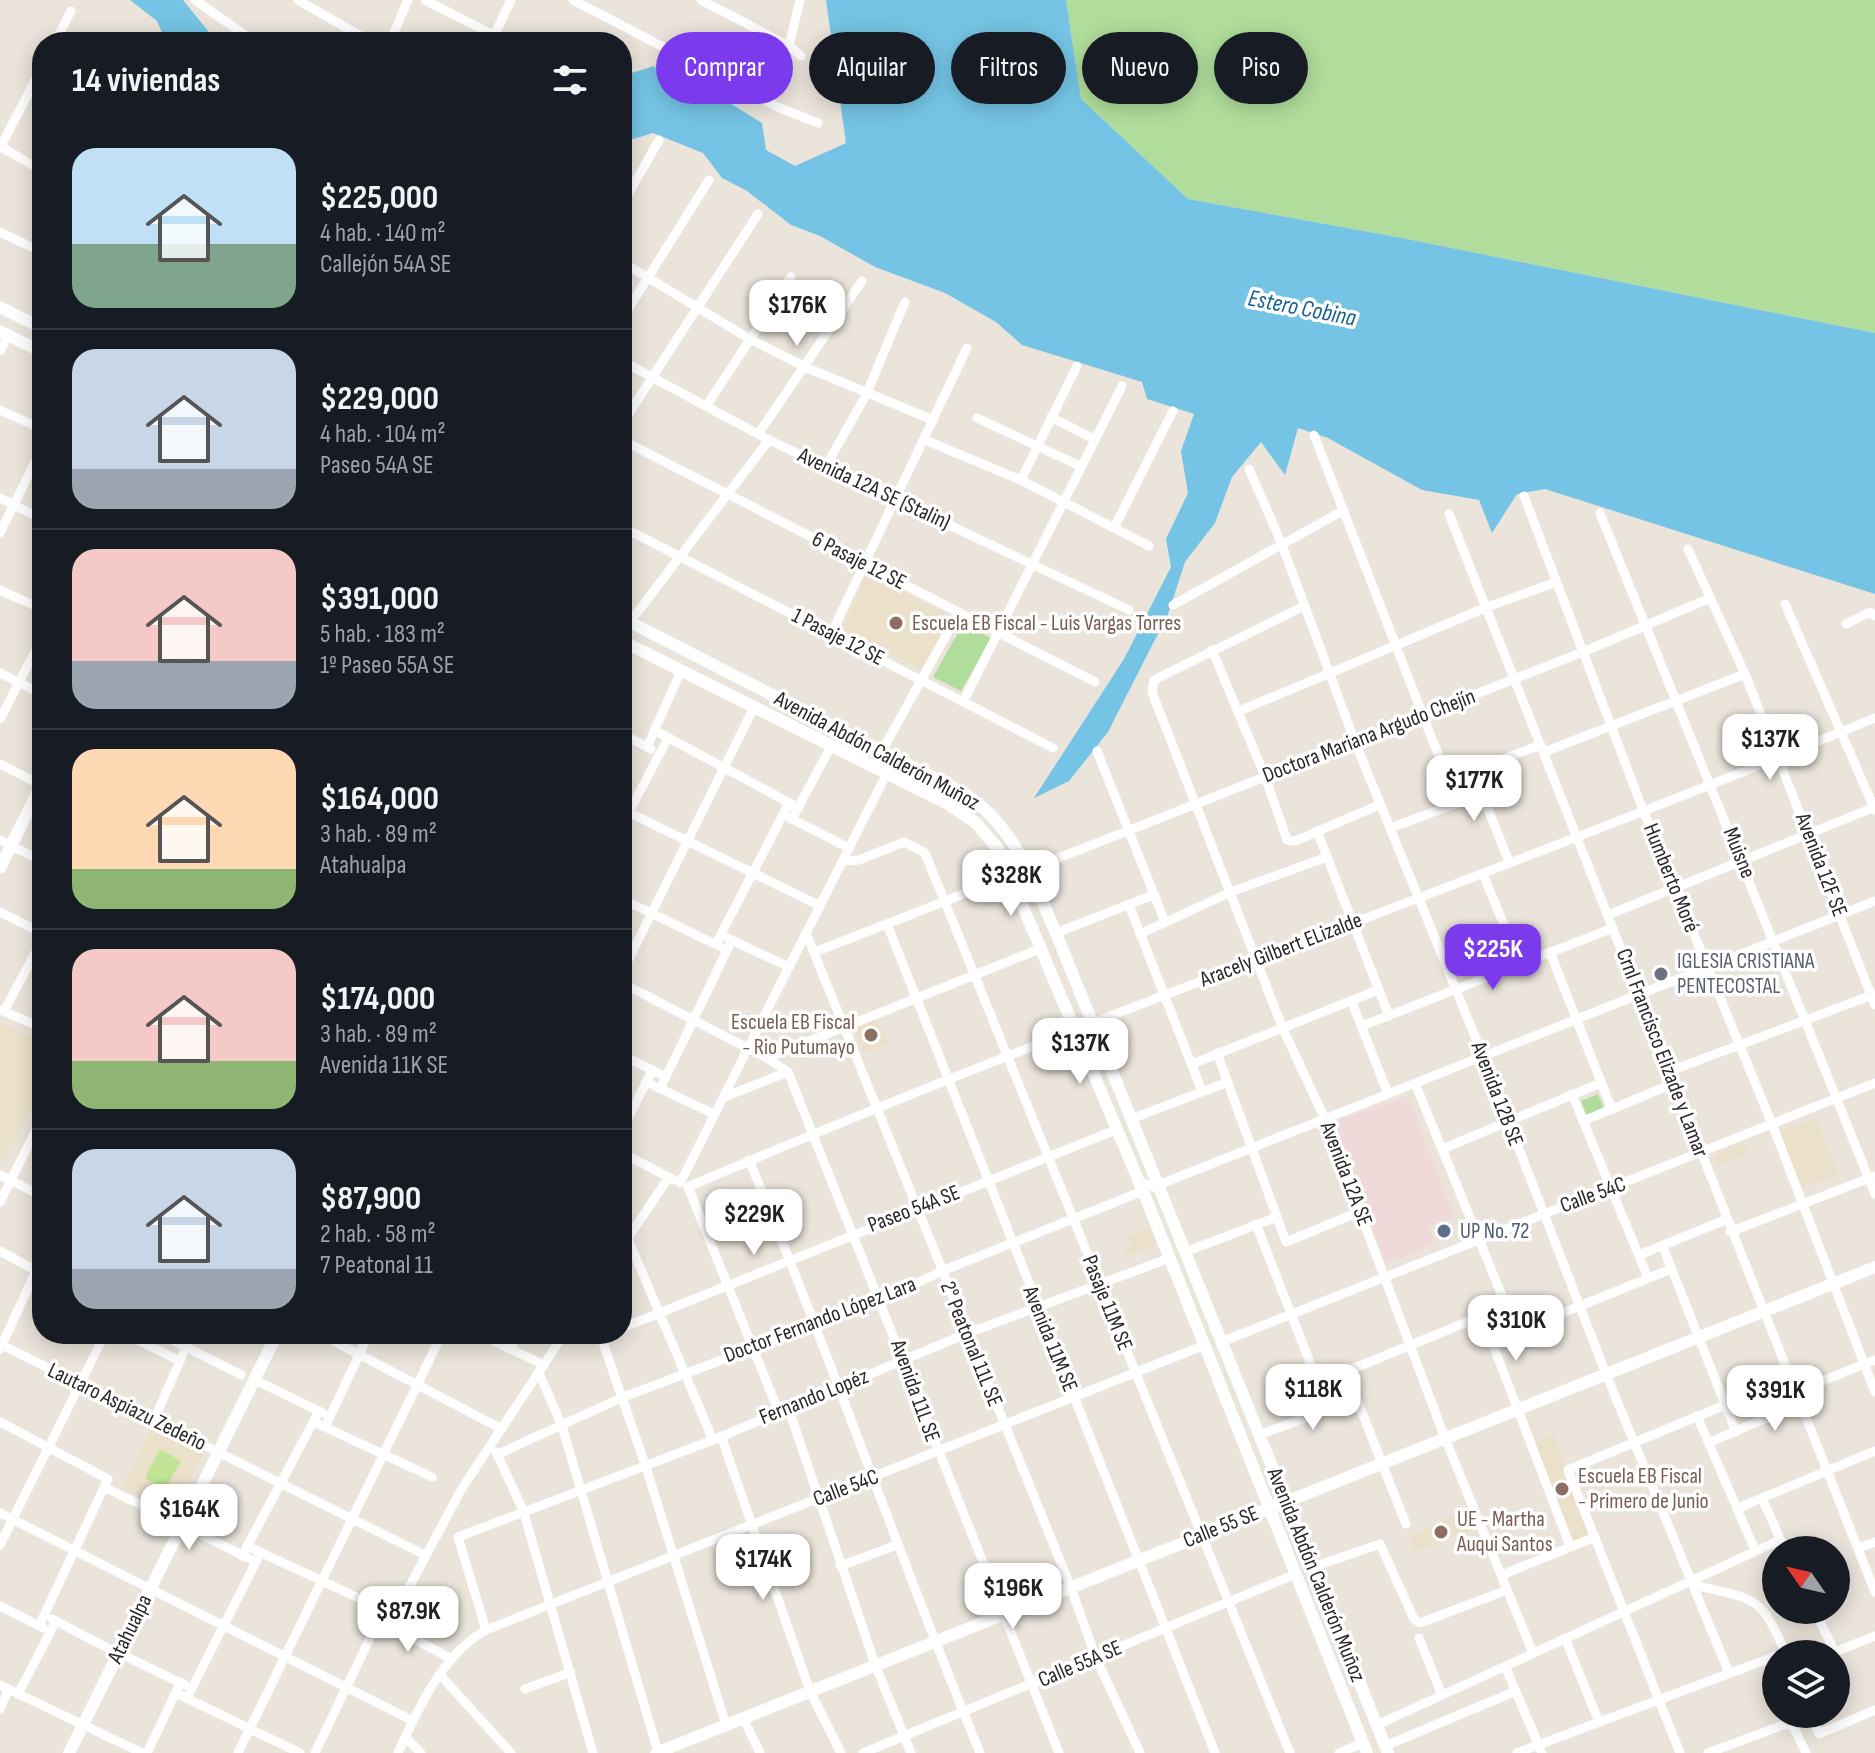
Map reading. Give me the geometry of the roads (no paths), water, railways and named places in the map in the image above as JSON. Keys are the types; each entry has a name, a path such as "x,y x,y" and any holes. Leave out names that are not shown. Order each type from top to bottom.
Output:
{"main road":[{"path":"0,307 32,323"},
{"path":"4,333 32,347"},
{"name":"Avenida Abdón Calderón Muñoz","path":"632,623 981,805 1007,832 1056,933 1387,1749"},
{"name":"Avenida Abdón Calderón Muñoz","path":"632,645 887,773 969,818 993,842 1012,875 1118,1129 1365,1748"},
{"path":"0,868 6,843 32,800"},
{"name":"Calle 55 SE","path":"657,1752 1875,1267"},
{"name":"Atahualpa","path":"69,1753 272,1344"}],"street":[{"path":"195,0 241,32"},
{"path":"298,0 354,32"},
{"path":"394,32 408,0"},
{"path":"425,0 481,32"},
{"path":"496,32 511,0"},
{"path":"573,0 780,108 818,123"},
{"path":"792,32 800,0"},
{"path":"708,2 763,32"},
{"path":"60,32 71,11"},
{"path":"793,49 801,56"},
{"path":"32,86 0,147 32,165"},
{"path":"632,187 659,140"},
{"path":"632,302 709,180"},
{"path":"632,409 758,214"},
{"path":"0,232 32,247"},
{"path":"632,267 748,338 805,367 866,395 933,420"},
{"path":"707,405 748,338 791,277"},
{"path":"759,433 862,281"},
{"path":"826,466 866,395 905,302"},
{"path":"0,351 4,333"},
{"path":"831,634 967,348"},
{"name":"Avenida 12A SE (Stalin)","path":"632,366 769,440 896,497 1129,610"},
{"path":"1021,480 1077,366"},
{"path":"963,702 1122,386"},
{"path":"0,410 32,424"},
{"path":"1114,528 1173,411"},
{"path":"1051,417 1094,439"},
{"path":"977,418 1080,466"},
{"path":"1314,435 1457,803"},
{"path":"632,613 769,440"},
{"path":"925,440 1021,480 1149,546"},
{"name":"6 Pasaje 12 SE","path":"632,445 1095,682"},
{"path":"0,533 32,468"},
{"name":"Avenida 12B SE","path":"1249,469 1281,542 1379,805 1456,989 1606,1374 1729,1673"},
{"name":"Humberto Moré","path":"1524,496 1643,810 1804,1204 1875,1392"},
{"path":"0,498 32,514"},
{"path":"1173,605 1281,542 1344,510"},
{"name":"Muisne","path":"1600,513 1743,861 1804,1022 1872,1177 1875,1194"},
{"name":"Crnl Francisco Elizade y Lamar","path":"1449,514 1641,994 1725,1220 1875,1592"},
{"name":"1 Pasaje 12 SE","path":"632,532 1053,748"},
{"name":"Avenida 12F SE","path":"1688,549 1708,599 1745,674 1874,998"},
{"path":"1239,711 1396,644 1556,582"},
{"path":"0,590 32,604"},
{"name":"Doctora Mariana Argudo Chejín","path":"1028,870 1583,652 1708,599"},
{"path":"1608,915 1875,809 1785,604"},
{"path":"1304,606 1212,650 1265,776 1287,840 1295,841 1379,805"},
{"path":"882,751 959,612"},
{"path":"1846,624 1870,612 1875,616"},
{"name":"Avenida 12A SE","path":"1212,650 1154,680 1154,698 1198,803 1283,1029 1325,1119 1445,1438 1533,1653"},
{"path":"0,719 32,657"},
{"path":"647,747 681,671"},
{"path":"0,673 32,689"},
{"path":"1447,779 1612,728 1745,674"},
{"path":"632,953 754,707"},
{"name":"Aracely Gilbert ELizalde","path":"684,1185 1875,718"},
{"path":"654,730 794,805"},
{"path":"632,799 668,738"},
{"path":"632,739 659,753"},
{"path":"718,940 753,873 831,746"},
{"path":"1097,751 1165,922"},
{"path":"0,764 32,779"},
{"path":"1473,771 1509,862"},
{"path":"684,1185 714,1114 887,773"},
{"path":"1390,828 1480,795"},
{"path":"632,814 820,906"},
{"path":"788,817 849,848"},
{"path":"1317,831 1389,1016"},
{"name":"Pasaje 11M SE","path":"843,861 871,856 904,842 925,853 1290,1753"},
{"path":"6,843 32,856"},
{"path":"1140,934 1231,892 1327,857"},
{"path":"1483,874 1520,964"},
{"path":"815,952 1012,875"},
{"path":"1056,933 1153,895"},
{"path":"1141,1186 1158,1185 1875,901"},
{"path":"632,904 789,967"},
{"path":"1129,905 1202,1091"},
{"path":"0,912 32,928"},
{"name":"Avenida 11M SE","path":"887,924 1215,1753"},
{"path":"1362,1026 1613,928"},
{"name":"2° Peatonal 11L SE","path":"806,933 1071,1588 1096,1658 1140,1753"},
{"path":"660,1089 730,945"},
{"path":"767,1058 1042,948"},
{"path":"1550,952 1612,1110"},
{"path":"32,960 2,1010 32,1024"},
{"path":"632,988 788,1072"},
{"path":"1192,1064 1378,990"},
{"path":"1670,1071 1874,998"},
{"path":"1351,1000 1388,1094"},
{"path":"1217,1053 1286,1242 1361,1211"},
{"path":"632,1060 666,1077"},
{"path":"632,1111 652,1070"},
{"path":"723,1097 788,1072"},
{"name":"Avenida 11L SE","path":"788,1072 1059,1753"},
{"path":"646,1082 714,1114"},
{"path":"1131,1119 1228,1082"},
{"path":"1415,1083 1516,1330"},
{"path":"1442,1149 1601,1083"},
{"path":"1583,1121 1675,1083"},
{"name":"Calle 54C","path":"1221,1342 1875,1083"},
{"path":"1572,1094 1648,1278"},
{"name":"Paseo 54A SE","path":"632,1324 1118,1129"},
{"path":"0,1202 32,1138"},
{"path":"632,1158 684,1185 783,1408 875,1664 911,1753"},
{"path":"749,1160 817,1323 897,1545 980,1753"},
{"path":"0,1175 32,1191"},
{"path":"632,1230 669,1177"},
{"path":"1730,1232 1872,1177"},
{"name":"Doctor Fernando López Lara","path":"494,1450 562,1426 621,1398 755,1345 881,1300 942,1271 1073,1219 1141,1186"},
{"path":"1185,1252 1277,1217"},
{"path":"1639,1255 1725,1220"},
{"path":"1256,1224 1318,1383 1506,1306"},
{"path":"1663,1247 1736,1432"},
{"path":"0,1251 32,1269"},
{"path":"632,1257 755,1524 810,1691 841,1753"},
{"name":"Fernando Lopéz","path":"486,1630 458,1537 523,1510 646,1467 968,1333 1170,1258"},
{"path":"1491,1342 1671,1269"},
{"path":"1,1346 32,1282"},
{"path":"1482,1316 1515,1410 1570,1546"},
{"path":"0,1545 100,1344"},
{"path":"145,1344 180,1361"},
{"path":"168,1355 173,1344"},
{"path":"183,1344 241,1375"},
{"path":"340,1344 502,1429"},
{"path":"325,1427 364,1344"},
{"path":"238,1753 437,1344"},
{"path":"500,1344 541,1369 562,1426 657,1752"},
{"path":"510,1349 513,1344"},
{"path":"329,1753 316,1750 346,1687 384,1623 395,1615 425,1555 494,1450 502,1429 557,1344"},
{"path":"606,1344 726,1725"},
{"name":"Calle 54C","path":"398,1753 413,1721 452,1659 464,1644 486,1630 1205,1345"},
{"name":"Lautaro Aspiazu Zedeño","path":"1,1346 425,1555"},
{"path":"154,1420 186,1347"},
{"path":"1795,1392 1875,1360"},
{"path":"1346,1372 1406,1524"},
{"path":"259,1382 330,1416"},
{"path":"1259,1435 1356,1399"},
{"path":"1710,1442 1800,1404"},
{"path":"1680,1753 1626,1610 1568,1470 1725,1405"},
{"path":"244,1551 319,1411"},
{"path":"1697,1416 1755,1550"},
{"path":"0,1422 49,1447 172,1520"},
{"path":"314,1422 432,1477"},
{"path":"494,1450 523,1510 593,1753"},
{"path":"1738,1508 1875,1451"},
{"path":"39,1626 107,1483"},
{"path":"1762,1498 1778,1536"},
{"path":"0,1513 413,1721"},
{"path":"192,1530 244,1551 261,1552 395,1615"},
{"path":"1502,1575 1595,1537"},
{"path":"1858,1548 1875,1542"},
{"path":"1313,1567 1376,1543 1383,1546 1414,1619 1420,1623 1507,1590"},
{"path":"840,1566 897,1545"},
{"path":"1377,1725 1762,1549"},
{"path":"244,1551 256,1562"},
{"path":"187,1698 261,1552"},
{"name":"Calle 55A SE","path":"863,1753 964,1714 1296,1574"},
{"path":"1693,1582 1753,1599 1768,1613 1778,1640"},
{"path":"0,1606 50,1632"},
{"path":"384,1609 384,1623"},
{"path":"44,1615 106,1647"},
{"path":"0,1709 9,1689 56,1621"},
{"path":"384,1623 452,1659"},
{"path":"1850,1646 1875,1636"},
{"path":"1419,1638 1442,1695"},
{"path":"1565,1638 1599,1722"},
{"path":"125,1656 192,1688"},
{"path":"1517,1753 1540,1749 1599,1722 1762,1661"},
{"path":"1505,1666 1540,1749"},
{"path":"525,1689 571,1672"},
{"path":"441,1676 511,1753"},
{"path":"9,1689 144,1753 181,1682"},
{"path":"1387,1749 1516,1691"},
{"path":"176,1693 300,1753"},
{"path":"1850,1721 1875,1710"},
{"path":"743,1718 760,1753"},
{"path":"1708,1753 1786,1724 1793,1726 1806,1753"},
{"path":"1817,1728 1819,1734 1833,1728"},
{"path":"405,1737 421,1753"},
{"path":"1733,1743 1737,1753"},
{"path":"1339,1753 1365,1748"}],"water":[{"path":"130,0 183,0 209,32 162,32 157,21"},
{"name":"Estero Cobina","path":"826,0 1066,0 1082,104 1086,104 1188,199 1397,237 1875,333 1875,594 1545,489 1517,494 1492,533 1479,500 1422,490 1328,438 1298,428 1285,475 1261,442 1232,477 1215,523 1185,562 1168,614 1108,732 1069,781 1034,798 1124,659 1171,567 1166,539 1188,493 1181,451 1194,414 1147,399 1142,382 1022,345 996,322 945,293 875,267 820,236 791,225 747,191 722,178 703,153 653,133 632,139 632,73 654,66 656,68 656,104 731,104 762,123 766,150 795,166 846,143 841,104 935,104 935,32 830,32"}],"place":[{"name":"Escuela EB Fiscal - Luis Vargas Torres","path":"896,623"},
{"name":"IGLESIA CRISTIANA PENTECOSTAL","path":"1661,974"},
{"name":"Escuela EB Fiscal - Rio Putumayo","path":"871,1035"},
{"name":"UP No. 72","path":"1444,1231"},
{"name":"Escuela EB Fiscal - Primero de Junio","path":"1562,1489"},
{"name":"UE - Martha Auqui Santos","path":"1441,1532"}]}
